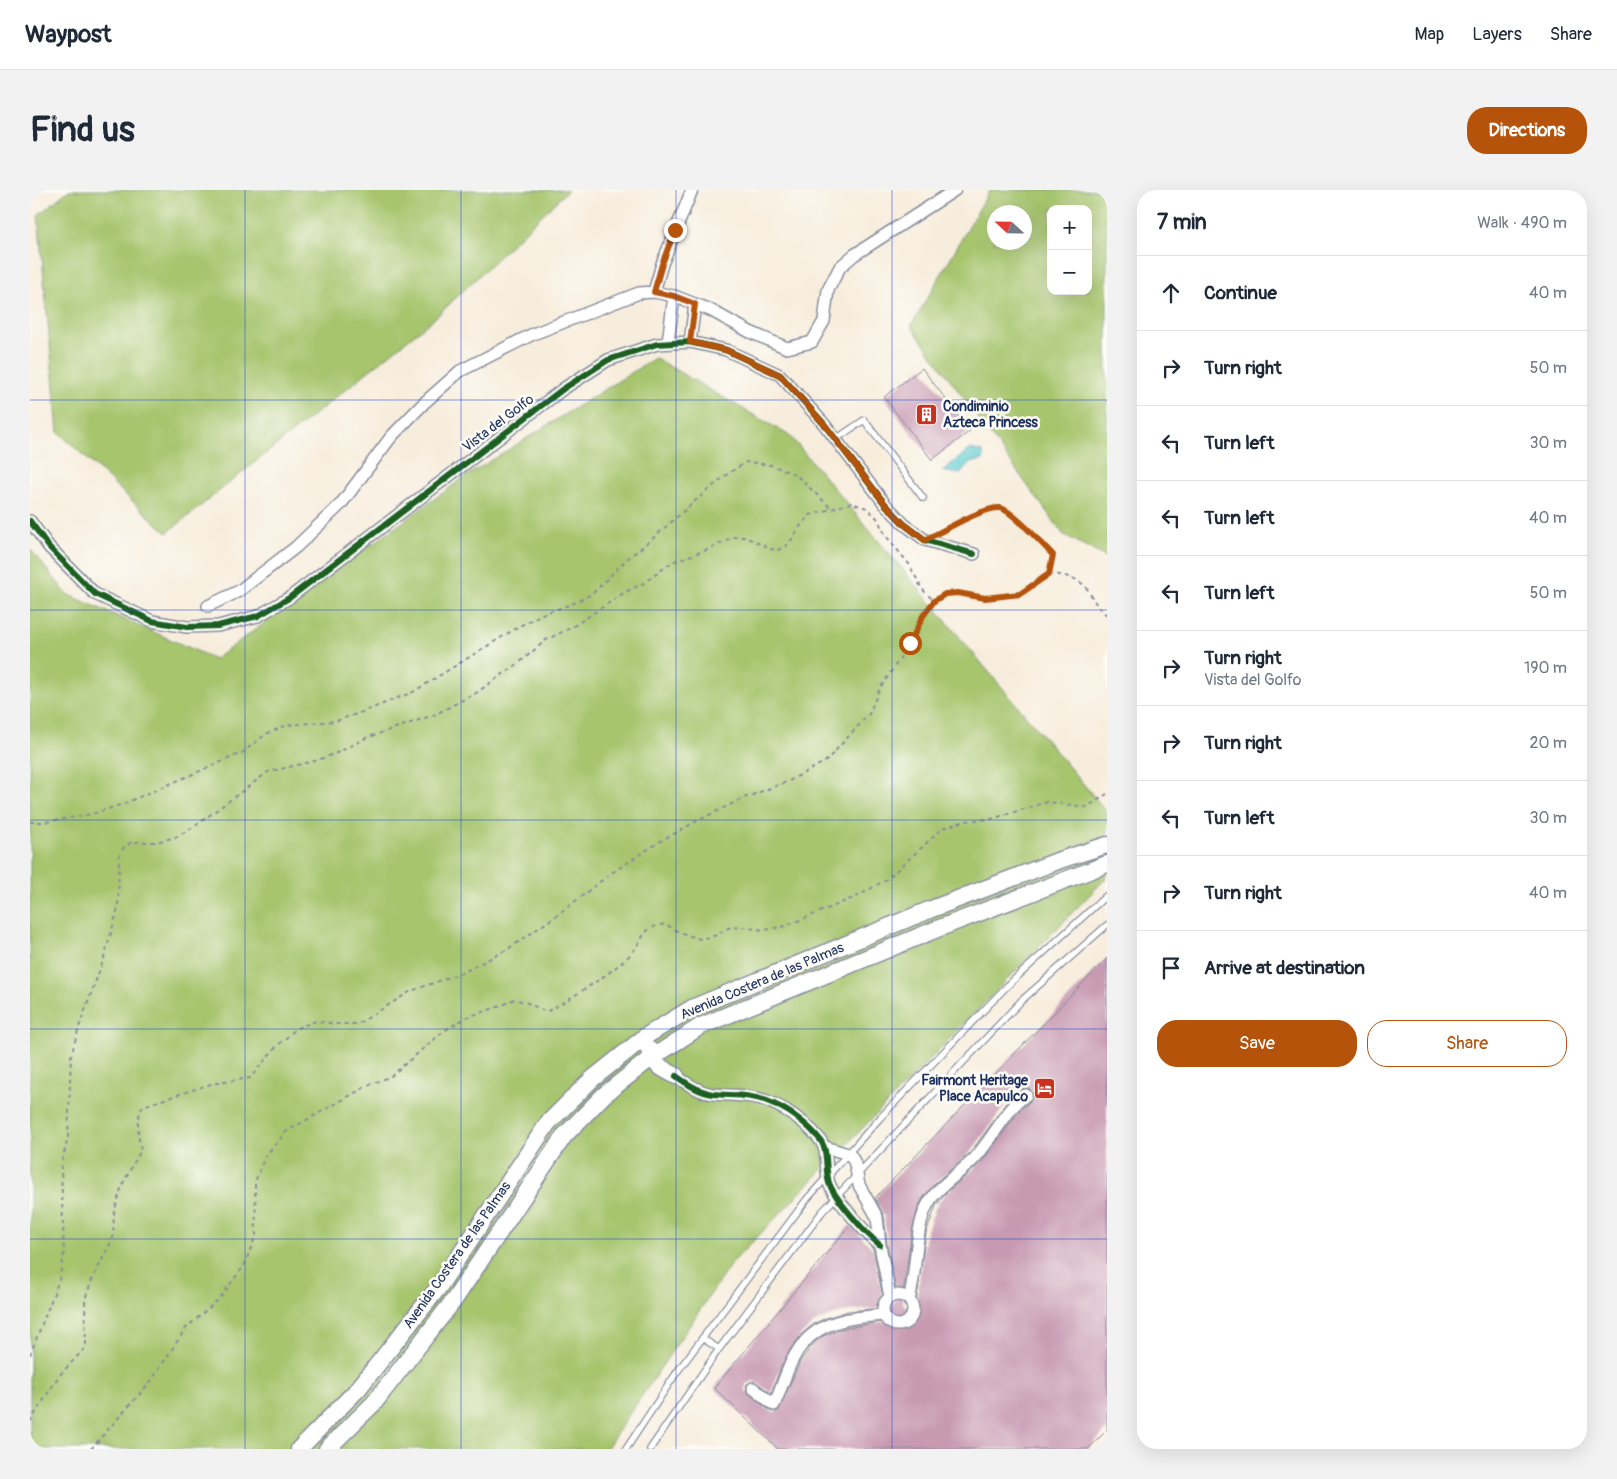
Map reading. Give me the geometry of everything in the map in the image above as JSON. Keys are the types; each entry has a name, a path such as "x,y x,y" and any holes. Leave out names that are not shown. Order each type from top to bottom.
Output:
{"main road":[{"name":"Avenida Costera de las Palmas","path":"299,1449 358,1389 438,1288 548,1123 591,1080 646,1036 692,1008 929,910 1060,860 1107,845"},
{"name":"Avenida Costera de las Palmas","path":"327,1449 374,1403 454,1300 564,1136 604,1095 651,1058 666,1047 710,1022 937,929 1107,864"},
{"path":"646,1036 666,1047 672,1058 676,1076"},
{"path":"646,1036 651,1058 659,1066 676,1076"}],"street":[{"path":"654,292 662,264 692,190"},
{"path":"208,606 239,591 296,547 341,504 391,437 424,402 460,371 533,334 639,294 654,292 674,296 695,304 787,348 812,342 824,321 828,290 840,267 854,255 954,190"},
{"path":"668,342 674,296"},
{"path":"690,342 695,304"},
{"name":"Vista del Golfo","path":"30,521 49,547 95,594 152,622 187,627 210,626 258,616 289,598 563,389 608,360 658,344 690,342 726,350 780,375 836,439 885,504 904,524 925,540 974,554"},
{"path":"676,1076 691,1087 712,1094 738,1095 766,1101 792,1114 817,1136 825,1147 830,1185 837,1197 869,1236 880,1244"},
{"path":"909,1300 900,1295 890,1297 883,1305 883,1315 890,1323 900,1325 909,1320 913,1310 909,1300 914,1281 917,1240 926,1209 943,1184 974,1159 987,1144 1012,1107 1026,1095"},
{"path":"825,1147 852,1157 859,1185 877,1217 890,1297"},
{"path":"855,1218 870,1205"},
{"path":"752,1388 774,1405 790,1366 802,1345 815,1333 838,1320 883,1315"}],"lane":[{"path":"836,439 864,420 923,498"},
{"path":"626,1449 676,1372 807,1199 1007,986 1107,895"},
{"path":"650,1449 718,1349 822,1212 1021,1001 1107,925"},
{"path":"702,1338 718,1349"}],"path":[{"path":"30,822 45,822 92,814 123,804 242,753 266,734 287,726 336,721 413,692 518,627 542,614 572,604 592,594 627,559 725,476 746,462 771,465 796,475 831,508"},
{"path":"30,1355 59,1280 64,1254 61,1166 68,1137 71,1056 79,1027 104,958 118,908 119,857 124,847 132,842 156,842 176,837 268,772 318,760 366,738 434,715 476,693 519,663 546,640 574,626 672,562 733,537 745,537 776,550 786,546 794,538 800,525 810,515 851,503 867,508 877,518 886,536 909,564 922,589 934,601"},
{"path":"925,540 989,509 1002,508 1018,520 1053,555 1049,574"},
{"path":"30,1422 58,1377 86,1347 86,1298 92,1280 113,1238 114,1213 122,1185 141,1150 138,1133 138,1115 143,1106 211,1084 250,1078 276,1047 297,1028 316,1021 335,1024 358,1024 411,991 464,972 508,949 556,916 610,874 659,842 744,798 789,781 826,761 869,714 879,690 910,643 923,616 934,601 945,594 958,593 985,598 1020,594 1049,574 1068,576 1087,588 1098,609 1107,615"},
{"path":"91,1449 151,1382 186,1328 219,1299 244,1266 256,1235 255,1182 265,1156 287,1132 359,1090 391,1076 444,1031 467,1017 501,1006 514,999 528,1003 546,1012 568,1000 616,967 634,950 642,935 654,926 666,924 679,932 700,939 714,936 728,928 742,927 764,930 786,926 858,896 887,879 943,828 964,821 991,819 1047,802 1087,807 1107,794"}],"green space":[{"path":"69,190 568,190 436,317 167,533 58,432 38,215"},
{"path":"990,190 1107,190 1107,558 1063,534 911,326"},
{"path":"655,358 790,436 1107,812 1107,877 731,1264 606,1449 30,1449 30,549 67,594 215,659 463,478"}],"water":[{"path":"971,449 983,452 983,460 970,463 960,474 942,471"}],"building":[{"name":"Condiminio Azteca Princess","path":"922,368 970,431 932,460 884,397"},
{"name":"Fairmont Heritage Place Acapulco","path":"1107,958 1107,1430 1088,1449 778,1449 714,1388 850,1225 873,1249 884,1302 891,1304 895,1302 897,1296 887,1244 884,1216 875,1198","holes":["1029,1088 1033,1093 1031,1100 1018,1113 981,1163 946,1193 936,1206 926,1233 916,1302 912,1307 904,1306 902,1299 912,1231 918,1208 923,1198 936,1182 970,1153 1008,1101 1021,1089","887,1309 890,1314 887,1321 841,1329 823,1336 815,1342 800,1362 778,1411 770,1411 746,1391 747,1384 754,1381 771,1393 782,1364 791,1348 804,1332 815,1323 848,1311"]}],"cycle path":[{"path":"30,521 49,547 95,594 152,621 187,627 218,626 258,616 289,598 563,389 608,360 657,344 690,342 726,350 780,375 824,424 885,504 904,524 925,540 974,554"},
{"path":"676,1076 693,1087 708,1093 747,1096 767,1101 800,1120 812,1130 824,1146 829,1183 832,1190 851,1216 880,1245"}],"place":[{"name":"Condiminio Azteca Princess","path":"927,414"},
{"name":"Fairmont Heritage Place Acapulco","path":"1044,1088"}],"route":[{"path":"675,230 654,292 674,296 695,304 690,342 726,350 780,375 824,424 885,504 904,524 925,540 989,509 1002,508 1018,520 1053,555 1049,574 1020,594 985,598 958,593 945,594 934,601 923,616 910,643"}]}
